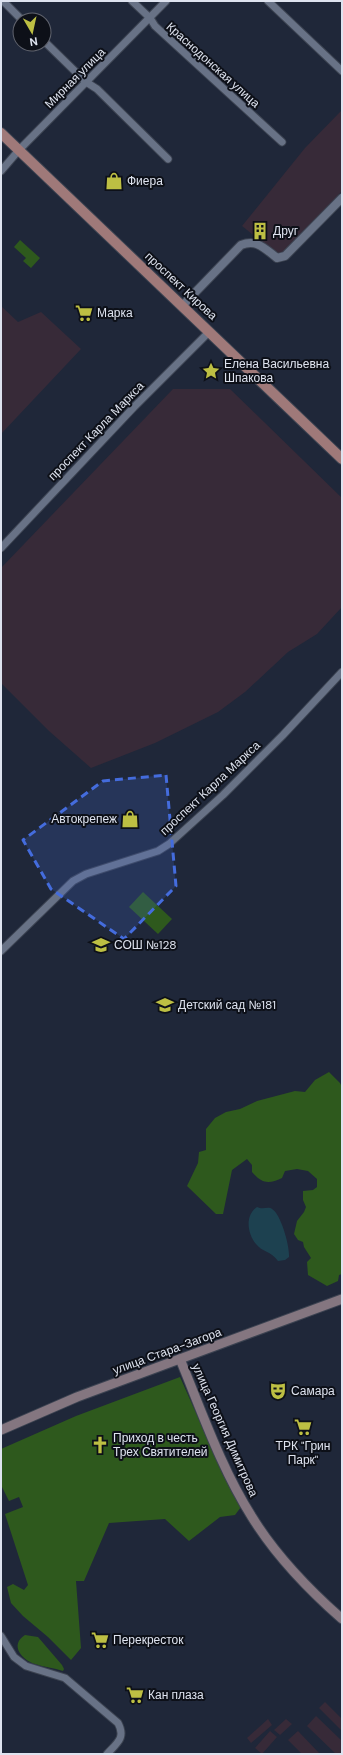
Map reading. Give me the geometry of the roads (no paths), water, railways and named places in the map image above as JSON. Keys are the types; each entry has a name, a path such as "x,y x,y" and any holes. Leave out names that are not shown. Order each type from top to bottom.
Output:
{"main road":[{"name":"проспект Кирова","path":"1,133 342,459"},
{"name":"улица Стара-Загора","path":"1,1430 77,1397 342,1298"},
{"name":"улица Георгия Димитрова","path":"180,1359 225,1466 252,1518 298,1576 342,1619"}],"street":[{"path":"3,1 14,12"},
{"name":"Краснодонская улица","path":"132,1 150,18 155,26 282,142"},
{"name":"Мирная улица","path":"1,170 166,1"},
{"path":"268,1 342,71"},
{"path":"52,49 86,82 98,89 168,159"},
{"path":"182,306 241,245 250,242 258,244 277,258 285,256 342,198"},
{"name":"проспект Карла Маркса","path":"1,548 134,407 209,332"},
{"name":"проспект Карла Маркса","path":"1,951 73,881 91,872 158,851 169,844 278,740 342,672"},
{"path":"1,1636 14,1657 26,1666 65,1678 118,1723 122,1731 121,1739 107,1754"}],"water":[{"path":"257,1207 270,1208 279,1217 289,1252 289,1257 285,1260 278,1261 272,1255 258,1247 253,1240 249,1230 249,1219 253,1210"}],"place":[{"name":"Фиера","path":"114,181"},
{"name":"Друг","path":"260,231"},
{"name":"Марка","path":"84,313"},
{"name":"Елена Васильевна Шпакова","path":"211,371"},
{"name":"Автокрепеж","path":"130,819"},
{"name":"СОШ №128","path":"101,945"},
{"name":"Детский сад №181","path":"165,1005"},
{"name":"Самара","path":"278,1391"},
{"name":"ТРК \"Грин Парк\"","path":"303,1427"},
{"name":"Приход в честь Трех Святителей","path":"100,1445"},
{"name":"Перекресток","path":"100,1640"},
{"name":"Кан плаза","path":"135,1695"}]}
